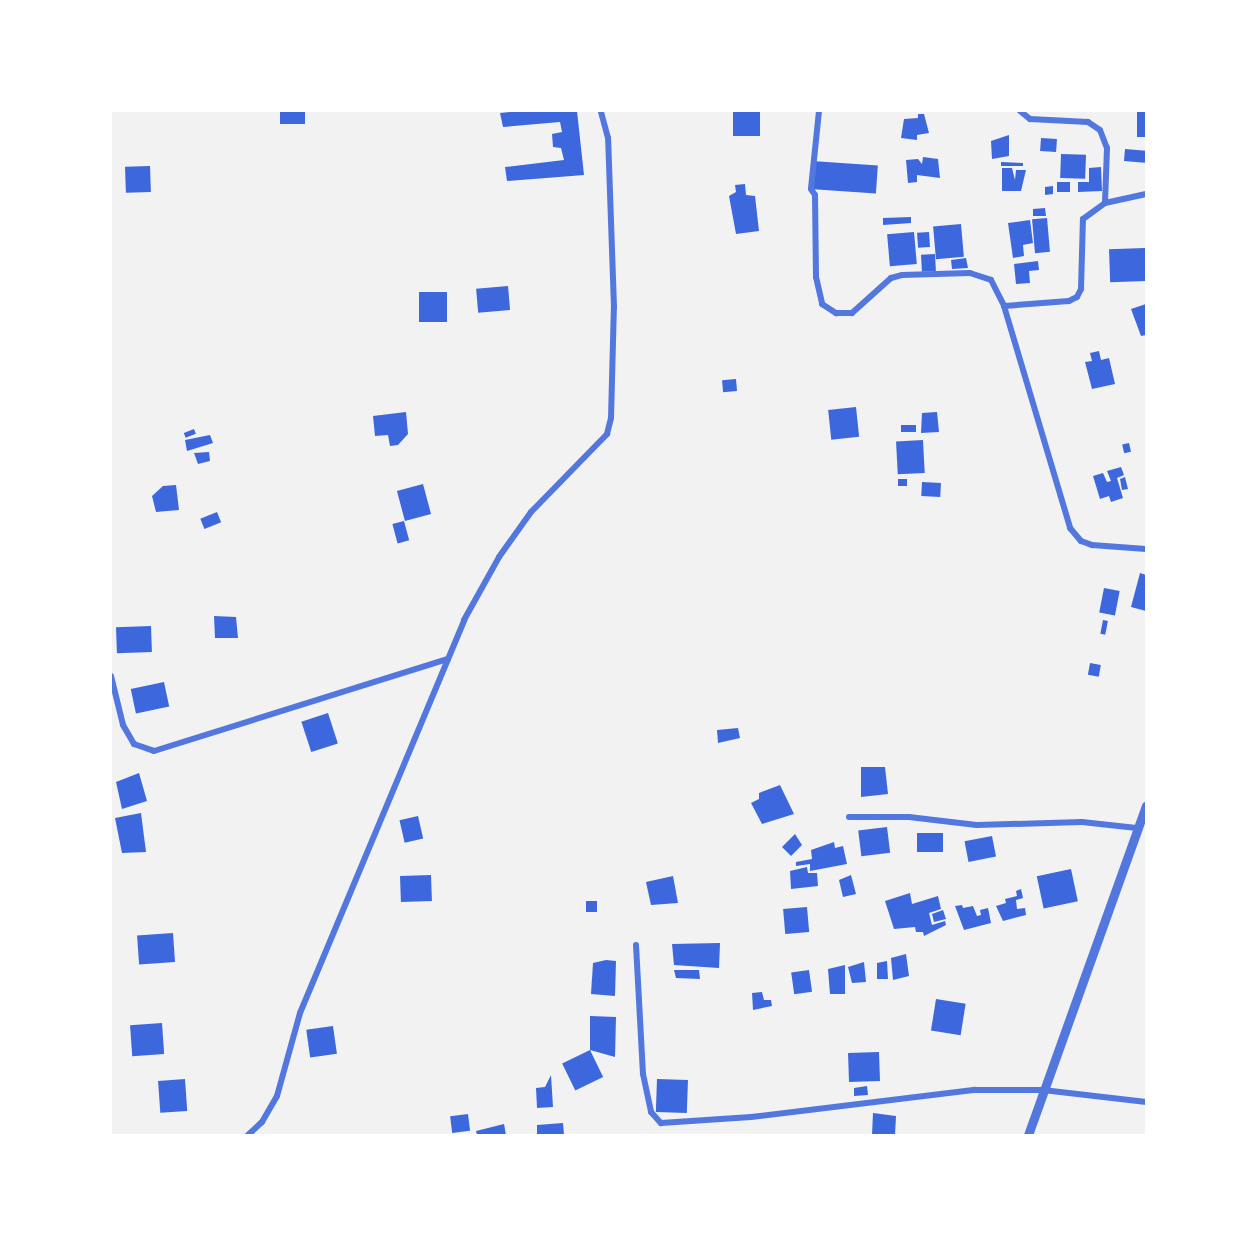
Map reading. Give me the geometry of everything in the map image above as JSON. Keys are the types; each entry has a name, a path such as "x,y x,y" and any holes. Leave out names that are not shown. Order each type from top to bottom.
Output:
{"street":[{"path":"248,1135 262,1122 278,1096 300,1013 464,620 499,557 550,491 598,446 611,418 614,307 608,138 602,111"},
{"path":"819,111 811,189 815,195 816,277 822,304 836,314 852,313 891,278 970,273 991,280 1004,306 1070,528 1081,541 1092,545 1146,549"},
{"path":"1020,111 1030,119 1088,122 1100,130 1107,148 1105,203"},
{"path":"1004,306 1069,301 1077,297 1081,289 1083,219 1105,203 1146,194"},
{"path":"111,676 123,725 134,744 154,751 448,659"},
{"path":"1028,1135 1146,805"},
{"path":"849,817 909,817 977,825 1082,822 1137,828"},
{"path":"636,945 643,1074 651,1112 662,1123 751,1117 951,1091 1043,1090 1146,1102"}],"building":[{"path":"280,111 305,111 305,124 280,124"},
{"path":"577,111 584,175 507,181 505,167 564,160 561,148 553,147 552,134 562,132 560,122 503,127 500,113"},
{"path":"733,111 760,111 760,136 733,136"},
{"path":"1137,111 1146,111 1146,137 1137,137"},
{"path":"918,114 924,114 929,133 917,135 917,140 901,138 904,119 918,118"},
{"path":"1009,135 1009,156 992,159 991,141"},
{"path":"1041,138 1057,139 1056,152 1040,151"},
{"path":"1125,149 1146,151 1145,163 1124,161"},
{"path":"1061,154 1086,155 1085,179 1060,178"},
{"path":"923,157 938,159 940,178 917,175 917,182 908,183 906,160 918,159 922,164"},
{"path":"812,161 878,166 876,194 810,189"},
{"path":"1001,162 1023,163 1023,166 1001,166"},
{"path":"150,166 151,192 126,193 125,167"},
{"path":"1101,167 1102,191 1078,192 1078,182 1089,182 1089,168"},
{"path":"1002,168 1012,168 1015,180 1016,170 1026,170 1021,191 1002,191"},
{"path":"1057,182 1070,182 1070,192 1057,192"},
{"path":"745,184 746,195 755,196 759,231 736,234 729,196 736,192 735,185"},
{"path":"1053,186 1053,194 1045,195 1045,187"},
{"path":"1045,208 1046,216 1033,216 1033,209"},
{"path":"911,217 911,223 883,225 883,218"},
{"path":"1047,218 1050,252 1035,253 1032,219"},
{"path":"1030,220 1033,243 1023,245 1024,256 1013,258 1008,223"},
{"path":"961,224 964,257 936,259 933,226"},
{"path":"914,232 917,264 890,266 887,234"},
{"path":"929,232 930,247 918,248 917,233"},
{"path":"1145,248 1146,281 1110,282 1109,249"},
{"path":"935,254 936,271 922,272 921,255"},
{"path":"966,258 968,268 952,269 951,260"},
{"path":"1038,261 1039,270 1029,271 1030,283 1016,284 1014,264"},
{"path":"508,286 510,310 478,313 476,289"},
{"path":"419,292 447,292 447,322 419,322"},
{"path":"1146,304 1146,335 1141,336 1131,309"},
{"path":"1099,351 1101,360 1109,358 1115,384 1092,389 1085,362 1092,361 1090,353"},
{"path":"736,379 737,391 723,392 722,380"},
{"path":"856,407 859,437 831,440 828,410"},
{"path":"406,412 408,434 398,445 390,446 388,435 375,436 373,416"},
{"path":"937,412 939,432 921,433 922,413"},
{"path":"901,425 916,425 916,432 901,432"},
{"path":"194,429 196,434 186,438 184,433"},
{"path":"210,435 213,443 187,451 185,440"},
{"path":"923,440 925,473 898,474 896,441"},
{"path":"1129,443 1131,452 1124,453 1122,445"},
{"path":"209,452 210,461 198,464 194,453"},
{"path":"1121,467 1124,475 1117,478 1123,498 1111,502 1109,496 1100,499 1093,476 1103,473 1107,482 1111,481 1107,471"},
{"path":"1125,477 1128,489 1122,490 1120,479"},
{"path":"898,479 907,479 907,486 898,486"},
{"path":"922,482 941,483 940,497 921,496"},
{"path":"423,484 431,514 405,521 397,491"},
{"path":"176,485 179,510 156,512 152,496 163,486"},
{"path":"217,512 221,522 204,529 200,519"},
{"path":"404,521 409,540 398,543 392,524"},
{"path":"1140,573 1146,575 1146,611 1131,607"},
{"path":"1104,588 1120,591 1115,616 1099,613"},
{"path":"214,616 236,617 238,638 215,638"},
{"path":"1103,620 1108,621 1105,635 1100,634"},
{"path":"151,626 152,652 117,653 116,627"},
{"path":"1090,663 1101,665 1099,677 1088,675"},
{"path":"164,682 169,706 136,714 131,689"},
{"path":"328,713 338,743 311,752 301,722"},
{"path":"738,728 740,738 718,743 717,730"},
{"path":"861,767 885,767 888,794 861,797"},
{"path":"139,773 147,801 122,809 116,782"},
{"path":"780,785 794,814 762,824 751,803 759,799 759,793"},
{"path":"141,813 146,852 122,853 115,818"},
{"path":"418,816 423,838 405,843 399,820"},
{"path":"887,827 890,853 861,856 858,831"},
{"path":"917,833 943,833 943,852 917,852"},
{"path":"795,834 802,845 791,856 782,847"},
{"path":"992,836 996,857 969,862 965,841"},
{"path":"834,842 835,848 843,846 847,864 810,871 810,864 796,866 796,862 812,859 811,850"},
{"path":"807,867 808,873 817,873 818,886 791,889 790,871"},
{"path":"1071,869 1078,901 1044,909 1037,876"},
{"path":"431,875 432,901 401,902 400,876"},
{"path":"851,875 856,894 843,897 839,880"},
{"path":"673,876 678,903 651,905 646,882"},
{"path":"1021,889 1023,898 1016,900 1017,909 1025,908 1026,915 1003,921 996,906 1006,903 1005,899 1017,896 1016,891"},
{"path":"910,893 912,904 938,896 941,909 929,913 932,925 945,921 946,925 924,936 923,932 916,932 915,927 894,929 885,901"},
{"path":"586,901 597,901 597,912 586,912"},
{"path":"962,905 963,908 973,906 977,916 981,915 980,910 988,908 991,923 964,930 955,906"},
{"path":"807,907 809,932 785,934 783,909"},
{"path":"943,910 946,919 934,922 932,914"},
{"path":"173,933 175,962 139,964 137,936"},
{"path":"720,943 719,968 674,965 672,944"},
{"path":"906,954 909,976 893,980 891,958"},
{"path":"606,960 616,961 615,996 591,994 593,963"},
{"path":"887,961 888,979 877,979 877,963"},
{"path":"864,962 866,982 852,983 848,967"},
{"path":"845,965 845,994 830,994 828,969"},
{"path":"674,970 699,970 700,979 676,978"},
{"path":"809,970 812,992 794,994 791,973"},
{"path":"762,992 764,1000 771,1000 772,1006 753,1010 752,993"},
{"path":"936,999 966,1004 961,1035 931,1031"},
{"path":"590,1016 616,1017 615,1057 590,1050"},
{"path":"162,1023 164,1054 132,1056 130,1025"},
{"path":"333,1026 337,1054 310,1057 306,1030"},
{"path":"590,1050 603,1077 575,1091 562,1064"},
{"path":"879,1052 880,1081 849,1082 848,1053"},
{"path":"551,1075 553,1107 537,1108 536,1088 545,1087"},
{"path":"185,1079 187,1111 160,1113 158,1081"},
{"path":"657,1079 688,1080 687,1113 656,1112"},
{"path":"867,1086 868,1095 854,1096 854,1088"},
{"path":"873,1113 896,1116 895,1135 872,1135"},
{"path":"468,1114 470,1131 452,1133 450,1116"},
{"path":"563,1123 564,1135 537,1135 537,1125"},
{"path":"504,1124 506,1135 477,1135 476,1131"}]}
